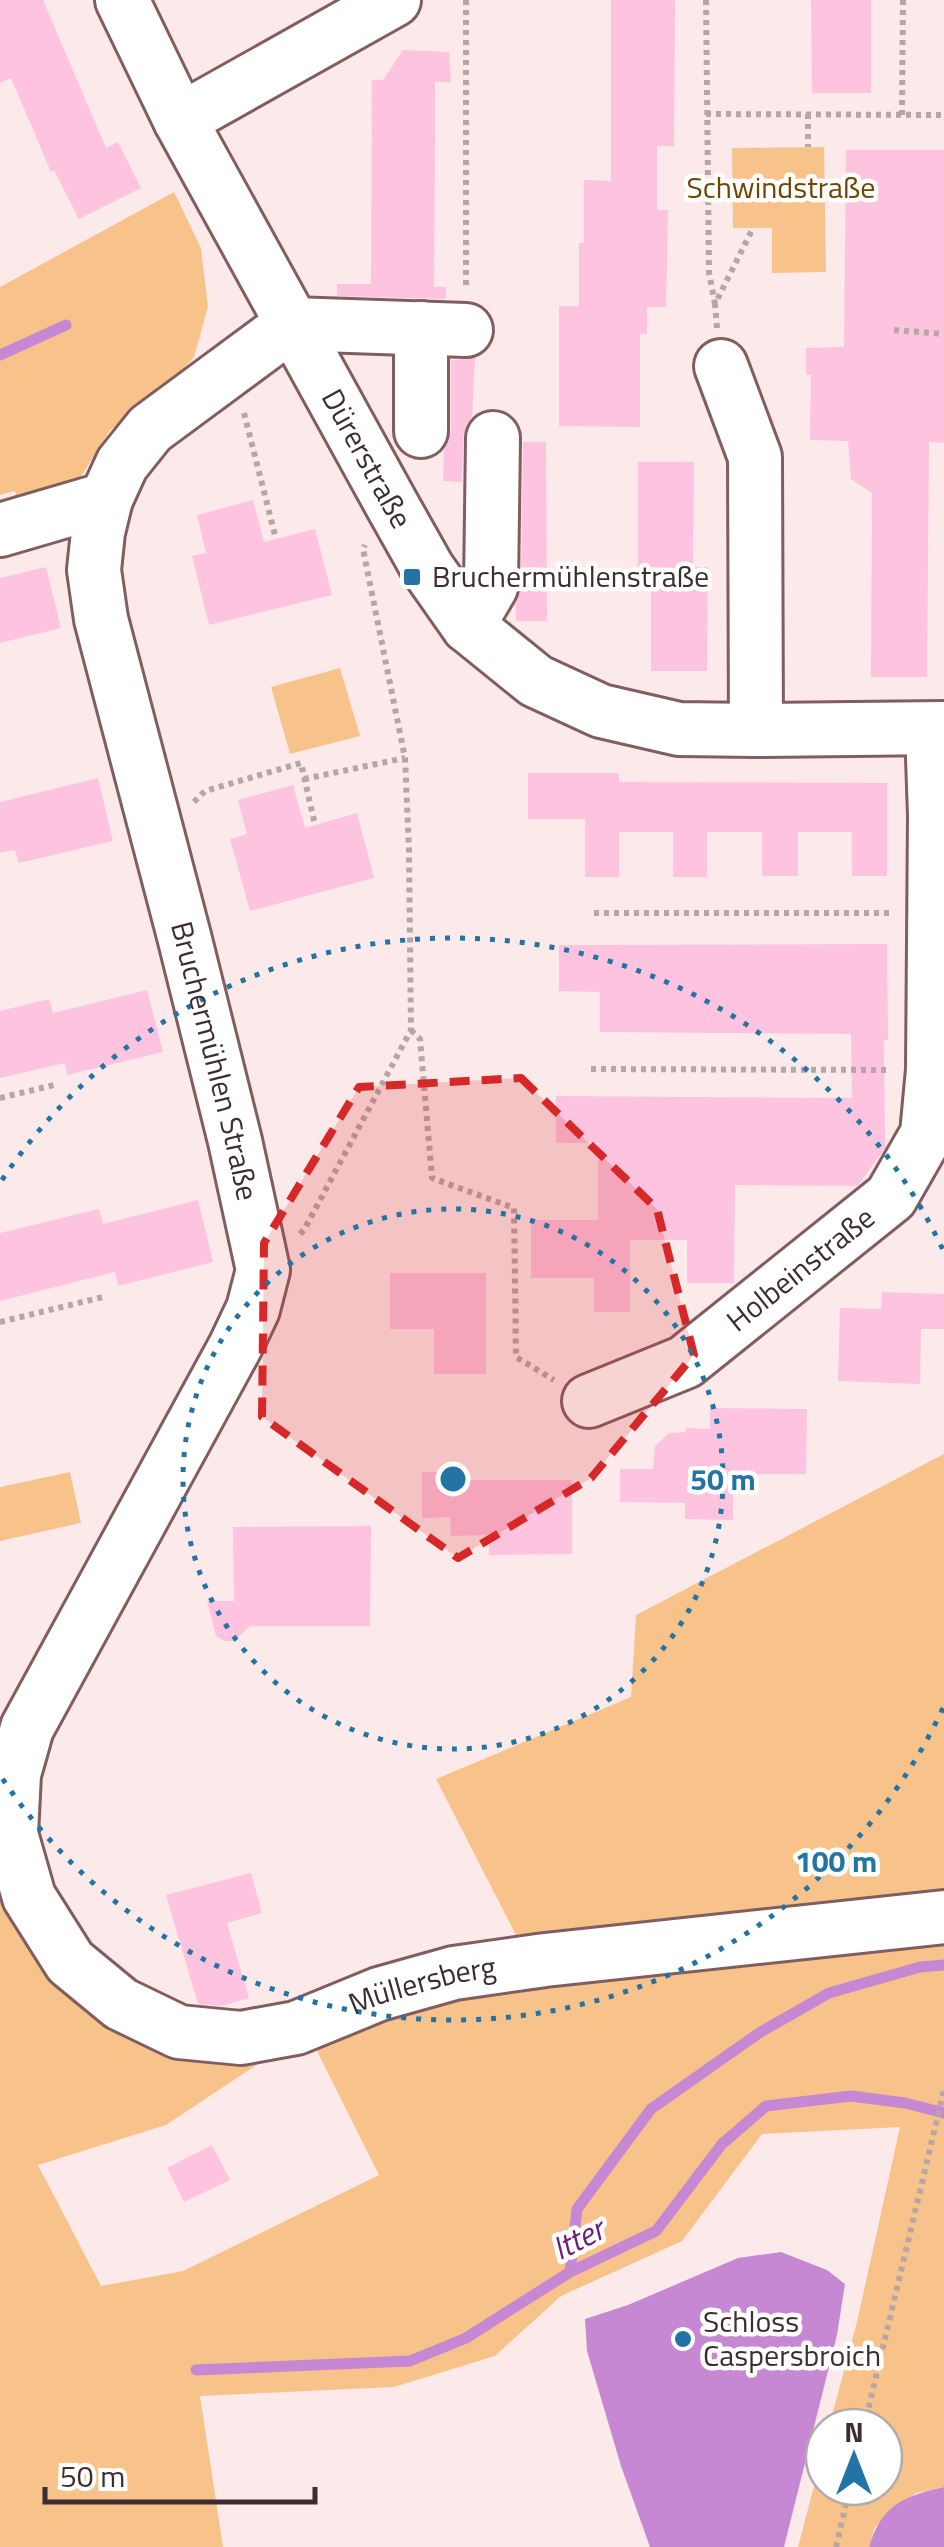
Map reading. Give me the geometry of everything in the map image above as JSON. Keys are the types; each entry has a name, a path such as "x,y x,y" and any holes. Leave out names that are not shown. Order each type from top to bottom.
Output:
{"street":[{"name":"Dürerstraße","path":"122,0 180,120 392,505 428,569 468,626 536,681 601,711 679,728 938,728"},
{"path":"180,120 394,0"},
{"path":"292,324 443,329 421,431"},
{"name":"Bruchermühlen Straße","path":"5,1835 14,1774 27,1728 235,1347 263,1270 230,1123 100,619 94,570 98,532 106,499 122,464 150,429 292,324"},
{"path":"721,366 755,456 756,730"},
{"path":"468,626 491,587 493,438"},
{"path":"0,530 106,499"},
{"name":"Holbeinstraße","path":"589,1401 685,1362 891,1198 927,1134 933,1070 938,728"},
{"name":"Müllersberg","path":"5,1835 29,1897 70,1962 121,2004 179,2032 241,2038 296,2028 379,1994 454,1973 944,1917"}],"path":[{"path":"443,329 466,0"},
{"path":"706,0 709,273 721,366"},
{"path":"902,115 903,0"},
{"path":"706,114 944,115"},
{"path":"808,114 808,147"},
{"path":"715,304 754,228"},
{"path":"894,330 944,334"},
{"path":"233,368 276,539"},
{"path":"263,1270 304,1230 411,1030 406,758 363,549 392,505"},
{"path":"304,779 406,758"},
{"path":"154,824 182,814 205,791 301,764 315,825"},
{"path":"594,913 934,913"},
{"path":"411,1030 420,1039 432,1178 514,1208 516,1357 589,1401"},
{"path":"591,1069 933,1070"},
{"path":"0,1098 54,1085"},
{"path":"0,1322 103,1297"},
{"path":"869,2407 944,2090"},
{"path":"836,2547 845,2507"}],"highlighted area":[{"path":"521,1078 657,1209 694,1355 591,1478 458,1558 262,1417 264,1243 359,1087"}],"green space":[{"name":"Schwindstraße","path":"824,147 826,272 772,273 772,228 733,228 732,148"},
{"path":"174,192 201,248 208,307 194,357 157,399 110,430 67,499 21,515 15,491 0,495 0,287"},
{"path":"340,668 360,736 290,754 271,687"},
{"path":"944,1454 944,2487 916,2493 904,2503 904,2407 834,2407 900,2127 762,2134 682,2241 561,2296 495,2356 394,2387 200,2396 223,2547 0,2547 0,1858 168,2049 258,2064 166,2125 38,2165 101,2286 183,2271 379,2175 313,2043 431,1998 540,1982 436,1779 631,1697 636,1615"},
{"path":"70,1472 81,1523 0,1541 0,1487"},
{"path":"809,2507 899,2507 875,2527 869,2547 798,2547"}],"shaded area":[{"path":"781,2252 827,2270 845,2284 819,2407 804,2407 804,2467 784,2547 650,2547 587,2351 585,2319 738,2258"},
{"path":"944,2487 944,2547 869,2547 887,2512 904,2507 904,2500"}],"building":[{"path":"0,0 43,0 106,148 118,142 141,188 79,219 54,170 51,172 11,78 0,83"},
{"path":"611,0 675,0 674,146 657,146 657,210 668,210 666,307 647,307 647,334 640,334 640,427 559,426 559,306 579,306 584,180 611,181"},
{"path":"811,0 871,0 871,93 812,93"},
{"path":"403,50 449,52 451,82 435,82 434,287 446,287 446,299 337,296 337,284 371,284 372,80 383,80"},
{"path":"846,150 944,150 944,443 929,442 927,677 871,677 872,493 851,479 848,441 810,440 811,375 806,375 806,348 844,347"},
{"path":"475,358 472,417 463,438 462,482 443,481 444,449 451,431 451,360"},
{"path":"523,442 546,442 547,621 516,621 521,587"},
{"path":"638,462 694,462 693,567 708,567 707,671 651,671 651,567 638,567"},
{"path":"253,500 264,542 315,529 332,595 209,625 192,556 206,553 197,515"},
{"path":"46,567 61,628 0,643 0,578"},
{"path":"528,773 619,773 619,782 887,783 887,876 852,876 852,832 798,832 798,876 762,876 762,832 707,832 707,877 673,877 673,832 619,832 619,877 585,877 585,819 528,819"},
{"path":"98,778 113,841 19,863 15,850 0,853 0,802"},
{"path":"293,785 305,828 357,813 374,878 250,911 230,839 247,834 238,800"},
{"path":"887,944 885,1148 857,1186 735,1185 734,1283 687,1283 687,1240 630,1240 630,1312 594,1312 594,1278 531,1278 531,1220 598,1220 598,1143 556,1143 556,1096 852,1098 851,1034 600,1032 600,992 559,991 559,945"},
{"path":"147,990 163,1052 67,1075 65,1063 0,1078 0,1011 49,999 53,1013"},
{"path":"198,1200 213,1262 118,1286 115,1272 0,1301 0,1233 99,1209 103,1224"},
{"path":"390,1273 486,1273 486,1374 434,1374 434,1329 390,1329"},
{"path":"882,1292 944,1294 944,1329 921,1329 920,1384 838,1381 840,1308 881,1309"},
{"path":"710,1408 807,1409 806,1474 733,1474 733,1520 685,1519 685,1503 620,1502 620,1469 653,1469 655,1446 669,1433 686,1432 686,1428 710,1429"},
{"path":"422,1472 463,1472 463,1480 572,1480 572,1554 489,1555 489,1535 451,1536 450,1517 422,1518"},
{"path":"371,1526 370,1626 250,1626 234,1641 216,1636 207,1601 234,1601 233,1527"},
{"path":"251,1873 262,1913 227,1923 249,1998 222,2006 198,2004 166,1895"},
{"path":"212,2145 230,2180 184,2202 167,2168"}],"waterway":[{"path":"0,355 66,325"},
{"path":"570,2272 577,2209 651,2109 759,2033 829,1993 920,1967 944,1965"},
{"name":"Itter","path":"196,2370 410,2361 466,2338 570,2272 656,2231 722,2144 766,2106 851,2096 944,2113"}],"place":[{"name":"Bruchermühlenstraße","path":"412,577"},
{"name":"Schloss Caspersbroich","path":"683,2339"}]}
